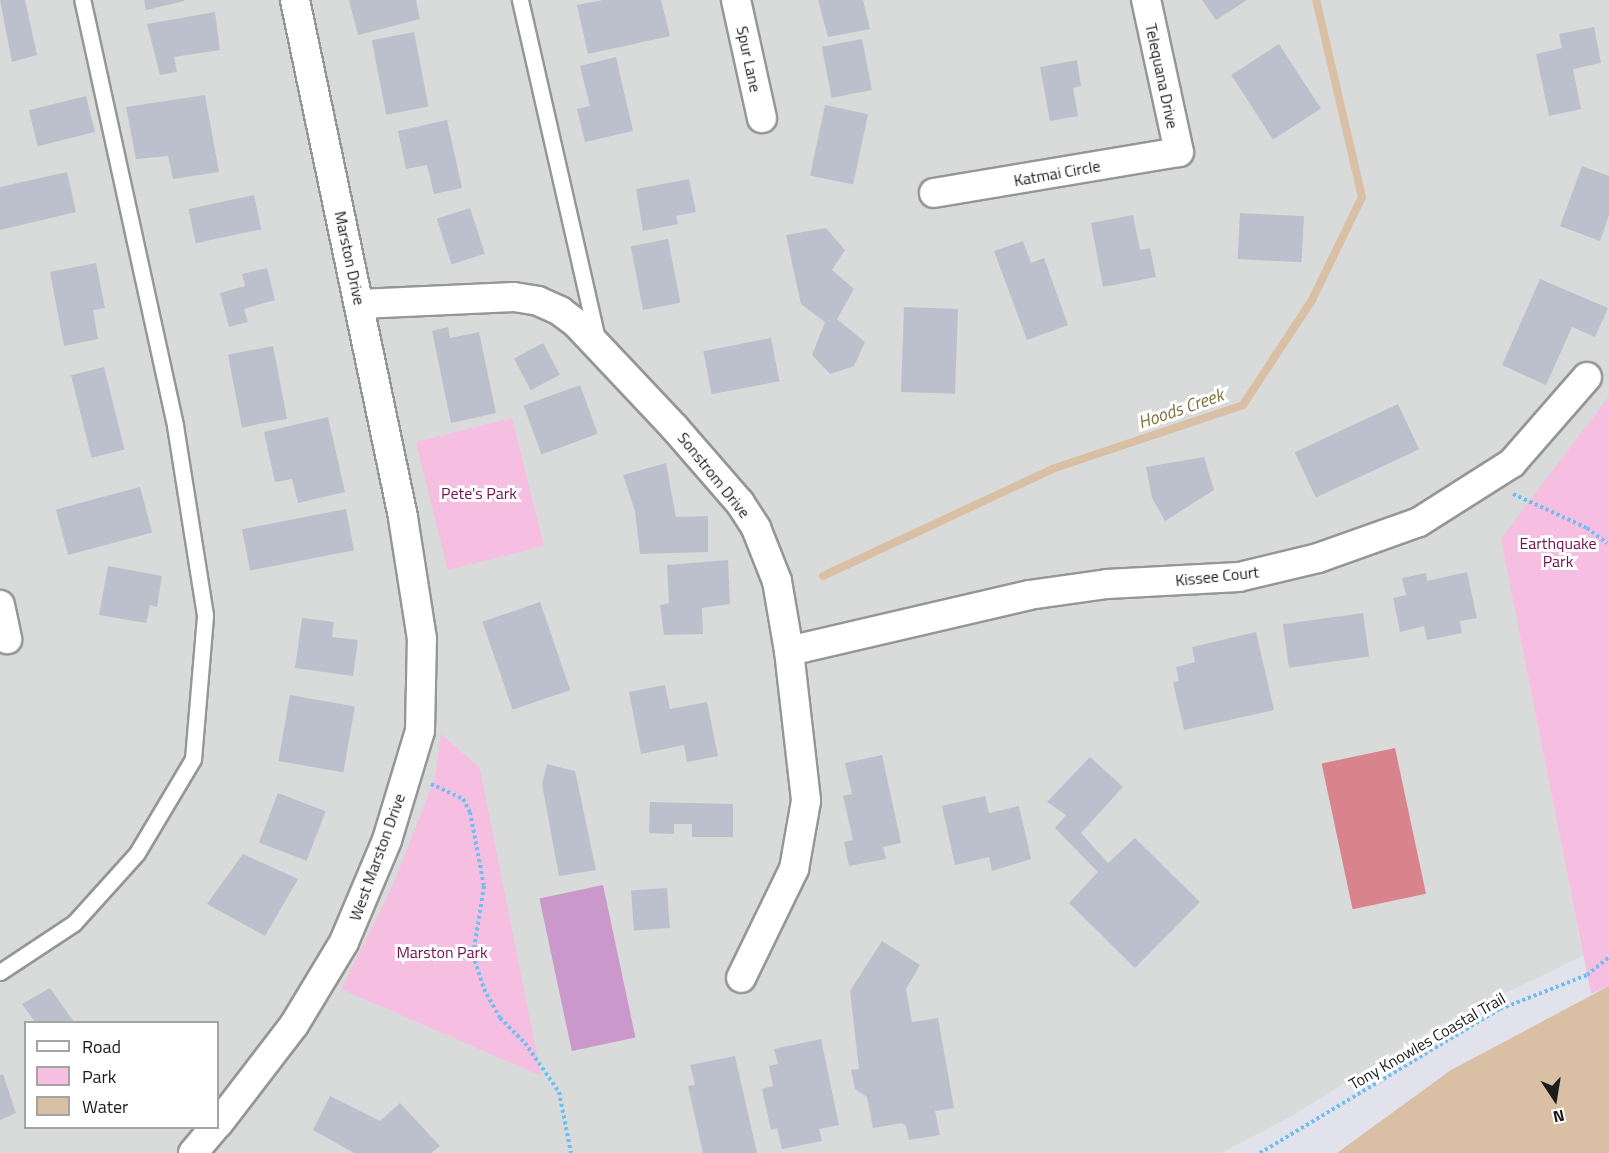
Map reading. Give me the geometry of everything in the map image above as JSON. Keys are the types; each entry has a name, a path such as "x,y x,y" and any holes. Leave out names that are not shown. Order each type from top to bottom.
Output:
{"street":[{"name":"Marston Drive","path":"295,0 403,516"},
{"name":"Spur Lane","path":"736,0 762,118"},
{"name":"Telequana Drive","path":"1146,0 1179,152"},
{"name":"Katmai Circle","path":"934,193 1179,152"},
{"name":"Sonstrom Drive","path":"360,304 514,297 538,301 577,324 674,427 740,503 756,528 777,581 789,651 804,763 803,834 794,869 741,978"},
{"name":"Kissee Court","path":"789,651 1038,594 1107,584 1239,577 1276,569 1419,522 1512,463 1587,377"},
{"name":"West Marston Drive","path":"219,1123 294,1025 344,942 387,840 408,771 420,731 422,639 403,516"},
{"path":"0,605 7,639"},
{"path":"193,1153 213,1129"}],"lane":[{"path":"0,972 74,923 137,853 194,759 206,615 175,425 82,0"},
{"path":"520,0 598,346"}],"path":[{"path":"1486,479 1587,528 1608,542"},
{"path":"408,771 463,799 470,812 484,885 473,955 484,990 500,1018 525,1043 559,1092 571,1153"},
{"name":"Tony Knowles Coastal Trail","path":"1260,1153 1500,1009 1587,975 1609,957"}],"shaded area":[{"path":"0,0 1609,0 1609,396 1502,540 1583,956 1435,1027 1290,1117 1221,1153 0,1153"},
{"path":"1395,748 1426,894 1353,909 1322,764"},
{"path":"603,885 635,1038 572,1051 539,899"}],"green space":[{"name":"Earthquake Park","path":"1609,396 1609,986 1591,994 1501,539"},
{"name":"Pete's Park","path":"512,418 544,546 448,570 416,442"},
{"name":"Marston Park","path":"441,734 479,767 541,1076 341,989 393,885 435,778"}],"water":[{"path":"1609,986 1609,1153 1337,1153 1451,1070"}],"building":[{"path":"0,0 25,0 37,55 12,62"},
{"path":"144,0 184,0 184,1 146,10"},
{"path":"349,0 416,0 420,19 358,35"},
{"path":"603,0 661,0 670,36 588,54 577,5"},
{"path":"818,0 863,0 870,29 828,37"},
{"path":"1202,0 1247,0 1216,20"},
{"path":"215,12 220,50 174,57 177,72 160,75 147,24"},
{"path":"1594,27 1601,63 1573,69 1581,109 1549,116 1536,54 1562,48 1559,34"},
{"path":"414,32 429,107 386,115 372,40"},
{"path":"862,39 872,90 832,98 822,47"},
{"path":"1279,44 1321,109 1273,140 1231,75"},
{"path":"616,57 633,131 585,142 577,109 590,106 580,66"},
{"path":"1077,60 1081,86 1073,88 1078,116 1050,121 1040,67"},
{"path":"205,95 219,172 173,179 168,156 136,159 126,107"},
{"path":"86,96 95,132 38,146 29,110"},
{"path":"825,105 868,114 853,185 810,175"},
{"path":"447,120 462,188 434,194 427,165 406,169 398,131"},
{"path":"1582,166 1609,176 1609,215 1600,241 1560,226"},
{"path":"67,172 76,212 0,230 0,187"},
{"path":"689,179 696,212 676,216 678,224 643,231 636,189"},
{"path":"254,195 261,229 196,243 188,209"},
{"path":"470,208 485,254 452,264 437,219"},
{"path":"1240,213 1304,216 1302,262 1238,259"},
{"path":"1133,215 1140,250 1150,248 1156,277 1103,287 1091,223"},
{"path":"826,228 845,250 832,270 854,289 837,319 865,342 854,366 830,374 812,355 825,322 801,304 786,235"},
{"path":"668,239 680,303 643,310 631,246"},
{"path":"1023,241 1031,263 1044,258 1068,325 1027,340 994,251"},
{"path":"96,263 105,308 93,310 98,339 64,346 50,272"},
{"path":"267,268 275,300 244,309 248,322 229,327 220,293 245,286 242,274"},
{"path":"1540,279 1608,308 1595,337 1572,327 1546,385 1502,365"},
{"path":"904,307 958,309 955,394 901,392"},
{"path":"448,327 450,338 479,332 496,413 451,423 432,331"},
{"path":"771,338 779,381 712,394 703,351"},
{"path":"543,343 560,375 531,390 514,358"},
{"path":"273,346 287,419 242,427 228,355"},
{"path":"104,367 125,449 92,458 71,375"},
{"path":"580,385 598,434 541,454 524,406"},
{"path":"1398,404 1419,449 1316,497 1295,452"},
{"path":"328,417 345,492 298,503 292,479 275,482 264,432"},
{"path":"1204,457 1214,490 1165,521 1152,498 1146,467"},
{"path":"666,463 676,517 708,516 708,552 640,554 635,511 623,475"},
{"path":"140,487 152,532 68,555 56,510"},
{"path":"346,509 354,550 250,570 242,529"},
{"path":"728,560 730,604 702,608 703,634 664,635 660,605 669,603 667,565"},
{"path":"108,566 162,576 157,607 150,605 146,623 99,615"},
{"path":"1467,572 1477,618 1460,621 1462,633 1427,640 1424,626 1400,632 1393,598 1406,595 1402,578 1426,573 1427,581"},
{"path":"540,602 570,690 513,710 482,622"},
{"path":"1363,613 1369,657 1289,668 1283,624"},
{"path":"302,618 334,622 332,637 358,640 353,676 295,668"},
{"path":"1256,632 1274,710 1184,730 1173,682 1179,681 1176,667 1195,662 1192,647"},
{"path":"665,685 670,709 707,702 718,756 687,762 684,745 641,754 629,692"},
{"path":"290,695 355,706 343,772 278,761"},
{"path":"882,755 901,843 883,847 886,859 849,866 844,842 853,840 843,796 852,794 845,763"},
{"path":"1090,757 1123,787 1081,833 1108,863 1135,838 1200,902 1135,968 1069,903 1098,872 1055,828 1066,815 1047,802"},
{"path":"547,764 575,771 596,870 559,876 542,784"},
{"path":"278,793 326,811 307,861 259,842"},
{"path":"985,796 989,813 1019,806 1031,859 992,871 989,857 955,865 942,806"},
{"path":"650,802 733,804 733,837 692,837 692,824 674,824 674,834 649,833"},
{"path":"243,854 298,879 265,936 207,904"},
{"path":"667,888 670,928 634,930 631,891"},
{"path":"882,941 920,965 906,989 912,1022 938,1018 954,1108 935,1111 940,1135 909,1140 906,1126 902,1123 873,1128 867,1097 855,1089 851,1070 859,1069 850,991"},
{"path":"50,988 73,1021 34,1021 22,1004"},
{"path":"821,1039 839,1125 819,1129 822,1141 782,1149 777,1128 771,1130 762,1089 773,1086 769,1066 778,1064 774,1049"},
{"path":"735,1056 757,1153 703,1153 688,1086 695,1085 690,1065"},
{"path":"3,1074 16,1113 0,1120 0,1075"},
{"path":"330,1096 380,1121 400,1103 440,1146 431,1153 354,1153 313,1130"}],"waterway":[{"name":"Hoods Creek","path":"823,576 1052,469 1243,405 1312,300 1362,197 1316,0"}]}
